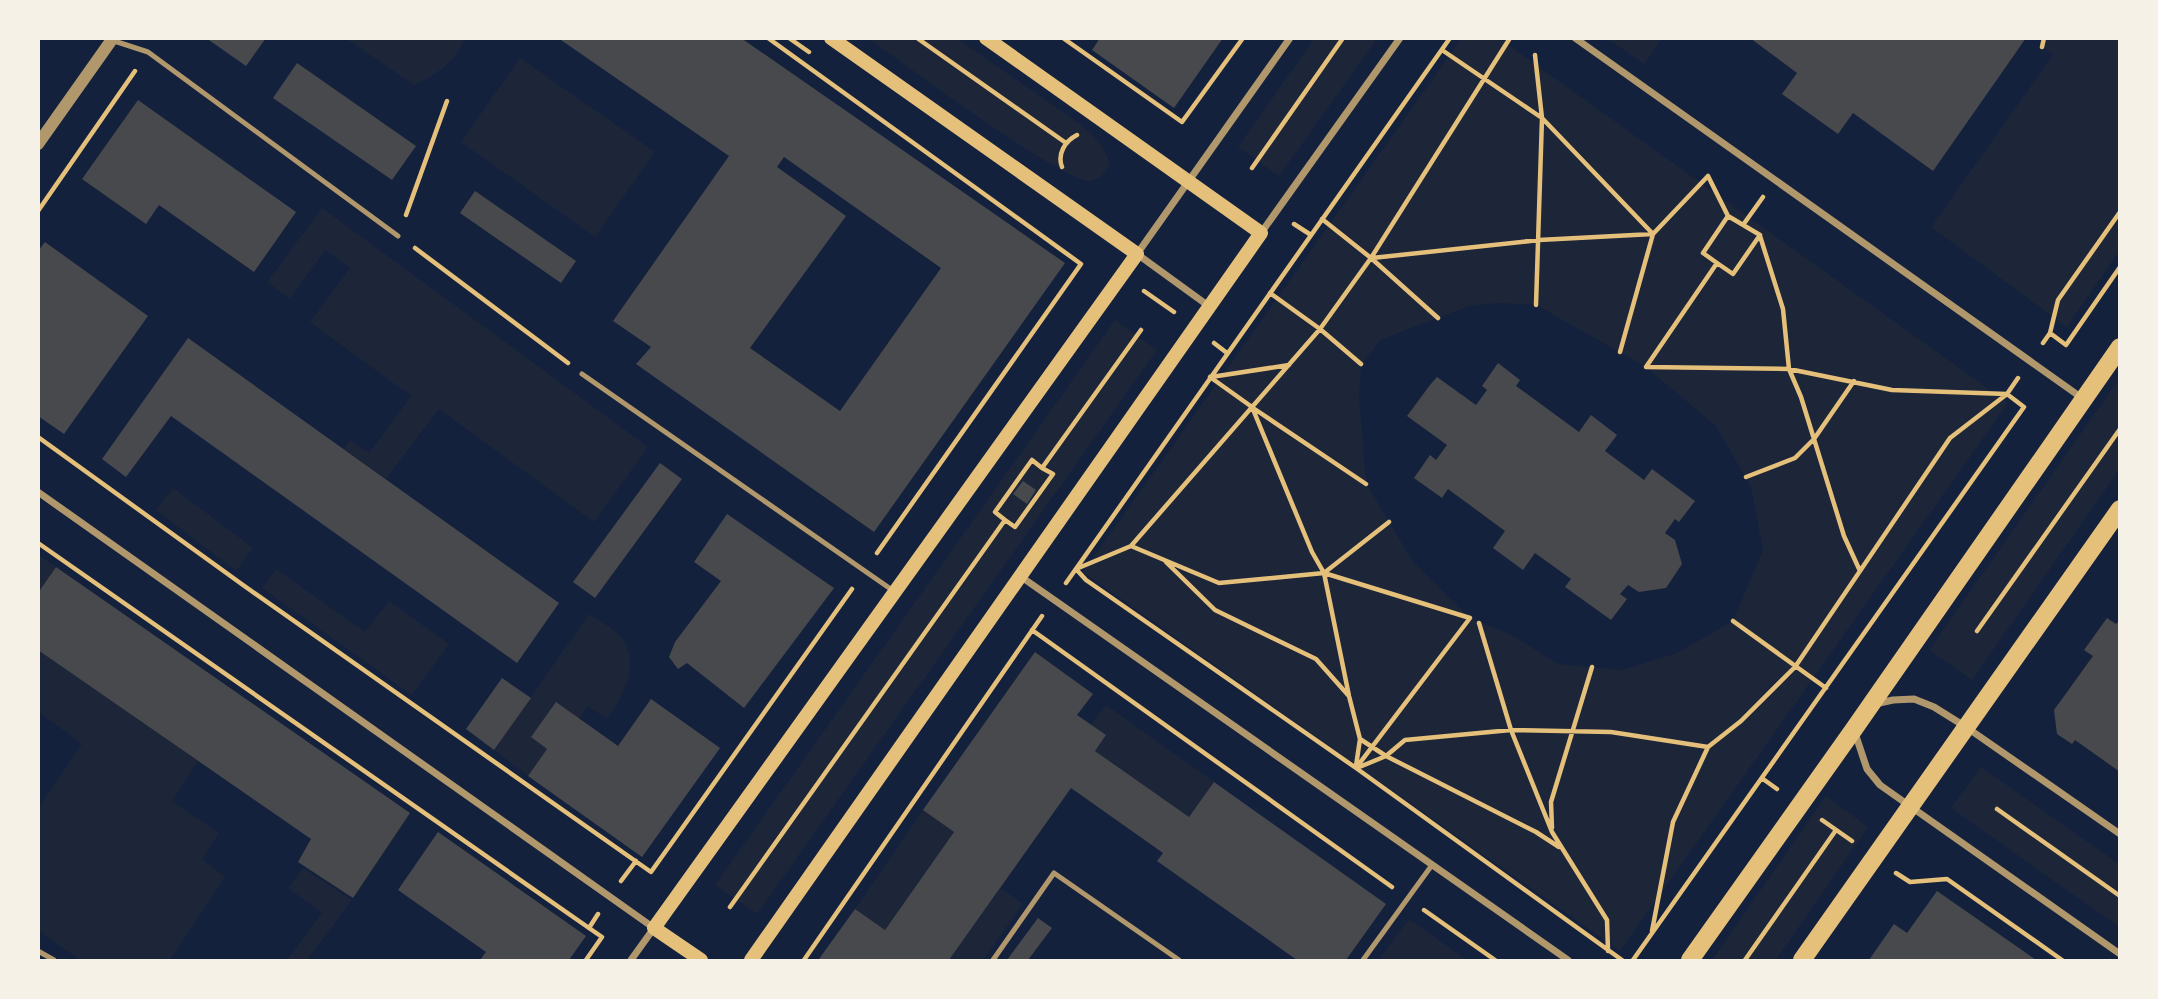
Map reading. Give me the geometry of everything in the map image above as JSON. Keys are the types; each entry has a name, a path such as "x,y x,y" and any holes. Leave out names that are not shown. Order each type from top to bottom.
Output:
{"main road":[{"path":"701,961 654,928 1137,254 831,38"},
{"path":"751,961 1261,233 986,38"},
{"path":"1690,961 2119,347"},
{"path":"1802,961 2119,509"}],"street":[{"path":"1210,307 1137,254 1290,38"},
{"path":"1261,233 1399,38"},
{"path":"1575,38 2083,398"},
{"path":"38,144 109,39"},
{"path":"38,492 654,928 631,961"},
{"path":"1020,576 1568,961"},
{"path":"1871,705 1914,699 1934,707 2119,834"},
{"path":"1854,729 1867,769 1881,785 2119,954"}],"lane":[{"path":"109,39 148,52 398,236"},
{"path":"582,374 895,592"},
{"path":"1363,961 1432,865"},
{"path":"993,961 1054,873 1178,961"},
{"path":"38,951 54,961"}],"path":[{"path":"38,437 651,872 1082,264 768,38"},
{"path":"917,38 1066,143"},
{"path":"1063,38 1182,122 1242,38"},
{"path":"1252,168 1343,38"},
{"path":"804,961 1032,630 1450,38"},
{"path":"1076,569 1131,546 1320,329 1371,258 1510,38"},
{"path":"2042,47 2044,38"},
{"path":"1442,50 1542,118 1653,234"},
{"path":"38,211 148,52"},
{"path":"1535,54 1542,118 1536,305"},
{"path":"447,101 398,236 582,374"},
{"path":"1620,352 1653,234 1708,176 1728,215 1760,235 1783,309 1789,369 1801,397 1844,536 1860,571"},
{"path":"1743,225 1775,180"},
{"path":"2119,212 2058,300 2050,333 2066,345 2119,267"},
{"path":"1728,215 1703,253 1733,274 1760,235"},
{"path":"1322,219 1371,258 1438,318"},
{"path":"1371,258 1539,240 1653,234"},
{"path":"1633,961 2024,407 2007,394 1892,390 1789,369 1646,367 1717,263"},
{"path":"1270,293 1320,329 1360,364"},
{"path":"1042,468 1141,330"},
{"path":"1210,377 1290,365"},
{"path":"1210,377 1366,484"},
{"path":"1746,477 1795,458 1814,439 1854,381"},
{"path":"1652,932 1672,822 1708,747 1741,721 1794,667 1950,438 2007,394"},
{"path":"1252,407 1312,552 1324,573 1360,739 1356,768"},
{"path":"1977,631 2119,429"},
{"path":"1032,460 1053,474 1015,527 1005,520 995,512 1032,460"},
{"path":"730,907 1005,520"},
{"path":"1324,573 1389,522"},
{"path":"38,543 589,928"},
{"path":"1131,546 1219,583 1324,573 1470,618 1356,768"},
{"path":"1164,559 1215,610 1316,659 1349,695"},
{"path":"1076,569 1086,580 1356,768 1622,961"},
{"path":"1733,621 1826,688"},
{"path":"1479,623 1511,730 1552,832 1607,920 1608,951"},
{"path":"1032,630 1495,961"},
{"path":"1552,832 1551,802 1592,667"},
{"path":"1356,768 1386,756 1405,740 1511,730 1611,732 1708,747"},
{"path":"1360,739 1386,756 1536,832 1562,849"},
{"path":"1762,779 1910,883 1947,879 2062,961"},
{"path":"1997,809 2119,897"},
{"path":"1745,961 1836,831"}],"shaded area":[{"path":"464,38 456,54 444,67 414,85 347,39"},
{"path":"1662,38 1644,64 1608,39"},
{"path":"869,39 958,39 1080,124 1095,137 1110,165 1102,176 1090,181 1049,163"},
{"path":"1314,39 1377,39 1279,176 1238,147"},
{"path":"1461,39 1500,39 2008,403 1620,951 1083,572","holes":["1498,303 1536,305 1646,367 1716,426 1751,487 1763,550 1733,621 1677,653 1622,670 1558,664 1512,635 1470,618 1413,562 1366,483 1359,397 1361,365 1380,340 1469,306"]},
{"path":"2044,39 2119,39 2119,251 2067,327 1931,227 2053,55 2042,47"},
{"path":"520,58 655,152 595,237 461,142"},
{"path":"322,208 648,447 594,522 439,409 386,479 344,449 350,440 369,453 411,396 310,322 350,268 325,250 290,299 267,282"},
{"path":"1115,320 1157,350 757,914 715,885"},
{"path":"2119,379 2119,470 1972,680 1929,650"},
{"path":"173,488 253,548 236,571 156,510"},
{"path":"39,555 56,567 39,593"},
{"path":"276,569 365,632 389,601 449,644 412,695 262,588"},
{"path":"589,614 614,630 625,643 630,665 625,688 607,719 588,706 579,718 531,737 547,749 528,776 494,750"},
{"path":"39,650 198,761 172,801 219,833 202,859 225,877 170,960 80,960 39,931 39,807 82,744 39,712"},
{"path":"1106,705 1214,782 1189,817 1095,751 1106,735 1091,725"},
{"path":"1981,767 2119,864 2119,927 1951,808"},
{"path":"1826,796 1868,827 1776,960 1712,960"},
{"path":"923,810 954,832 885,930 855,909"},
{"path":"303,868 352,900 307,960 287,960 322,913 288,888"},
{"path":"1001,888 1023,904 983,960 949,960"},
{"path":"1409,919 1467,960 1378,960"}],"building":[{"path":"206,38 266,38 246,66"},
{"path":"558,38 741,38 1065,263 874,532 636,364 651,347 613,321 729,156","holes":["784,157 941,268 840,411 750,348 846,216 777,167"]},
{"path":"1100,38 1223,38 1174,108 1092,50"},
{"path":"1750,38 2026,38 1933,171 1853,113 1838,134 1782,94 1797,73"},
{"path":"297,63 416,146 392,180 273,98"},
{"path":"138,100 296,212 254,272 159,205 146,224 82,179"},
{"path":"475,191 576,261 561,283 460,213"},
{"path":"45,242 148,316 64,434 38,416 38,251"},
{"path":"188,338 559,603 517,663 171,416 126,477 102,459"},
{"path":"1498,363 1520,380 1516,386 1579,432 1591,415 1617,435 1605,451 1644,480 1652,469 1695,501 1679,522 1675,519 1665,533 1675,540 1682,564 1666,588 1639,592 1628,585 1620,594 1627,599 1611,620 1565,587 1571,579 1535,553 1523,570 1493,548 1505,531 1448,489 1442,498 1414,478 1430,455 1436,460 1447,445 1407,416 1437,377 1476,405 1487,390 1482,386"},
{"path":"660,463 682,479 595,598 573,582"},
{"path":"1023,481 1036,490 1027,504 1013,494"},
{"path":"727,514 834,588 744,708 687,663 678,669 669,657 675,642 721,581 694,562"},
{"path":"56,567 410,813 353,898 298,862 311,839 38,650 38,593"},
{"path":"2107,618 2116,624 2120,620 2120,772 2075,740 2072,744 2057,734 2054,710 2093,656 2084,650"},
{"path":"1035,652 1093,694 1077,715 1106,735 1095,751 1189,817 1214,782 1386,904 1346,960 1297,960 1157,861 1163,853 1071,788 949,960 819,959 855,909 885,930 954,832 923,810"},
{"path":"502,678 531,698 494,750 466,729"},
{"path":"651,699 720,748 642,857 528,776 547,749 531,737 556,702 618,746"},
{"path":"438,832 586,936 569,960 480,960 486,952 398,890"},
{"path":"1937,891 2036,960 1869,960 1894,924 1907,933"},
{"path":"1038,918 1052,928 1028,960 1007,960"}]}
